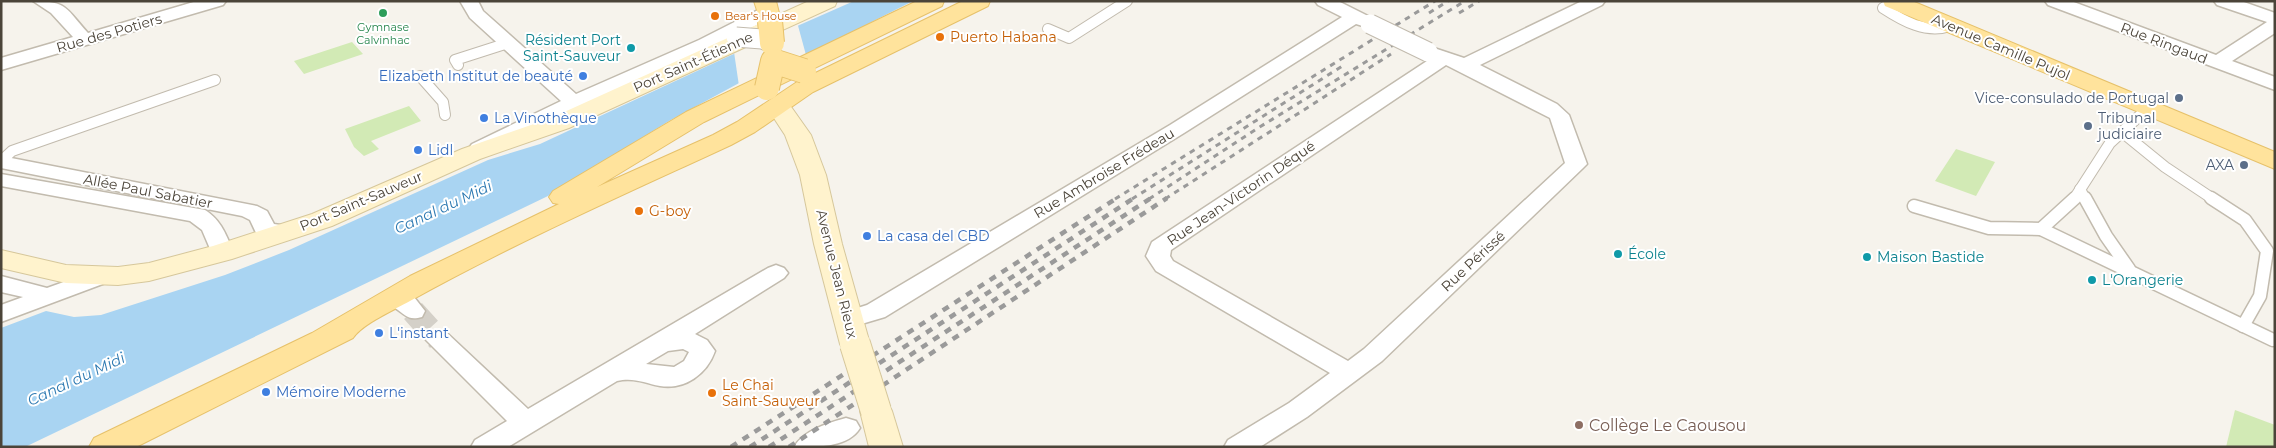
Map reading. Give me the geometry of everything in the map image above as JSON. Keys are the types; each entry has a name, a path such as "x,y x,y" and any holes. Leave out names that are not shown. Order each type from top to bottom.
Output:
{"main road":[{"name":"Port Saint-Étienne","path":"471,154 560,123 827,1"},
{"path":"404,304 545,207 695,117 934,1"},
{"path":"477,255 572,208 722,140 773,97 804,87 980,1"},
{"name":"Avenue Camille Pujol","path":"1894,1 2275,161"},
{"path":"770,28 804,71 831,73"},
{"path":"770,28 773,97"},
{"name":"Avenue Jean Rieux","path":"773,97 798,135 813,175 852,332 886,447"},
{"name":"Port Saint-Sauveur","path":"100,277 149,272 222,253 286,232 322,220 471,154"},
{"path":"106,447 324,338 404,304 581,212 597,198"},
{"path":"1,259 66,274 100,277"}],"street":[{"path":"42,1 57,9 84,40"},
{"name":"Rue des Potiers","path":"1,64 217,1"},
{"path":"469,1 476,14 561,93 575,102"},
{"path":"1324,1 1435,55 1465,66 1596,1"},
{"name":"Rue Ringaud","path":"2054,1 2275,84"},
{"path":"2223,1 2275,19"},
{"name":"Rue Ambroise Frédeau","path":"852,332 876,312 1177,129 1362,20"},
{"path":"2218,63 2275,25"},
{"name":"Port Saint-Sauveur","path":"706,44 736,37 762,39 770,28"},
{"name":"Port Saint-Sauveur","path":"471,154 482,145 706,44 770,28"},
{"name":"Rue Jean-Victorin Déqué","path":"1349,373 1164,266 1158,256 1160,247 1435,55"},
{"name":"Rue Périssé","path":"1238,447 1298,410 1349,373 1396,334 1576,164 1559,115 1550,108 1465,66"},
{"name":"Allée Paul Sabatier","path":"1,162 249,210 259,216 265,230 286,232"},
{"name":"Allée Paul Sabatier","path":"1,180 197,215 207,221 214,230 222,253"},
{"path":"484,447 605,375 660,345 776,273"},
{"name":"Port Saint-Sauveur","path":"1,314 100,277"},
{"path":"1,284 35,292 45,298"},
{"path":"440,340 525,423"},
{"path":"605,375 629,370 664,377 678,376 691,369 700,360 702,351 697,344 686,340 673,340 660,345"},
{"path":"808,447 818,440 846,428"}],"lane":[{"path":"1048,29 1069,38 1127,1"},
{"path":"458,65 455,60 508,43"},
{"path":"420,76 443,102 444,115"},
{"path":"1,162 12,151 216,80"},
{"path":"2041,229 2074,199 2110,143 2148,108"},
{"path":"2122,132 2165,167 2245,220 2267,251 2260,296 2243,326"},
{"path":"2080,189 2115,251 2132,272"},
{"path":"1914,206 1989,228 2041,229 2273,340"}],"green space":[{"path":"352,42 363,54 304,74 294,61"},
{"path":"409,106 421,121 371,141 379,149 364,156 354,147 345,129"},
{"path":"1956,149 1995,162 1976,196 1935,181"},
{"path":"2235,410 2275,425 2275,447 2226,447"}],"water":[{"name":"Canal du Midi","path":"854,1 913,1 816,50 741,82 669,121 548,196 25,447 1,447 1,328 46,311 74,317 101,315 225,275 289,250 488,160 540,144 727,57"}],"pier":[{"path":"797,22 806,55 739,86 734,52"}],"tunnel":[{"path":"413,311 439,340"}],"railway":[{"path":"1115,199 1435,1"},
{"path":"1429,13 1448,1"},
{"path":"1149,199 1258,128 1465,1"},
{"path":"1459,13 1479,1"},
{"path":"1165,199 1391,54"},
{"path":"1132,199 1344,65"},
{"path":"731,447 1117,198"},
{"path":"750,447 1134,198"},
{"path":"769,447 1151,198"},
{"path":"789,447 1167,198"}],"place":[{"name":"Gymnase Calvinhac","path":"383,13"},
{"name":"Bear's House","path":"715,16"},
{"name":"Puerto Habana","path":"940,37"},
{"name":"Résident Port Saint-Sauveur","path":"631,48"},
{"name":"Elizabeth Institut de beauté","path":"583,76"},
{"name":"Vice-consulado de Portugal","path":"2179,98"},
{"name":"La Vinothèque","path":"484,118"},
{"name":"Tribunal judiciaire","path":"2088,126"},
{"name":"Lidl","path":"418,150"},
{"name":"AXA","path":"2244,165"},
{"name":"G-boy","path":"639,211"},
{"name":"La casa del CBD","path":"867,236"},
{"name":"École","path":"1618,254"},
{"name":"Maison Bastide","path":"1867,257"},
{"name":"L'Orangerie","path":"2092,280"},
{"name":"L'instant","path":"379,333"},
{"name":"Mémoire Moderne","path":"266,392"},
{"name":"Le Chai Saint-Sauveur","path":"712,393"},
{"name":"Collège Le Caousou","path":"1579,425"}]}
